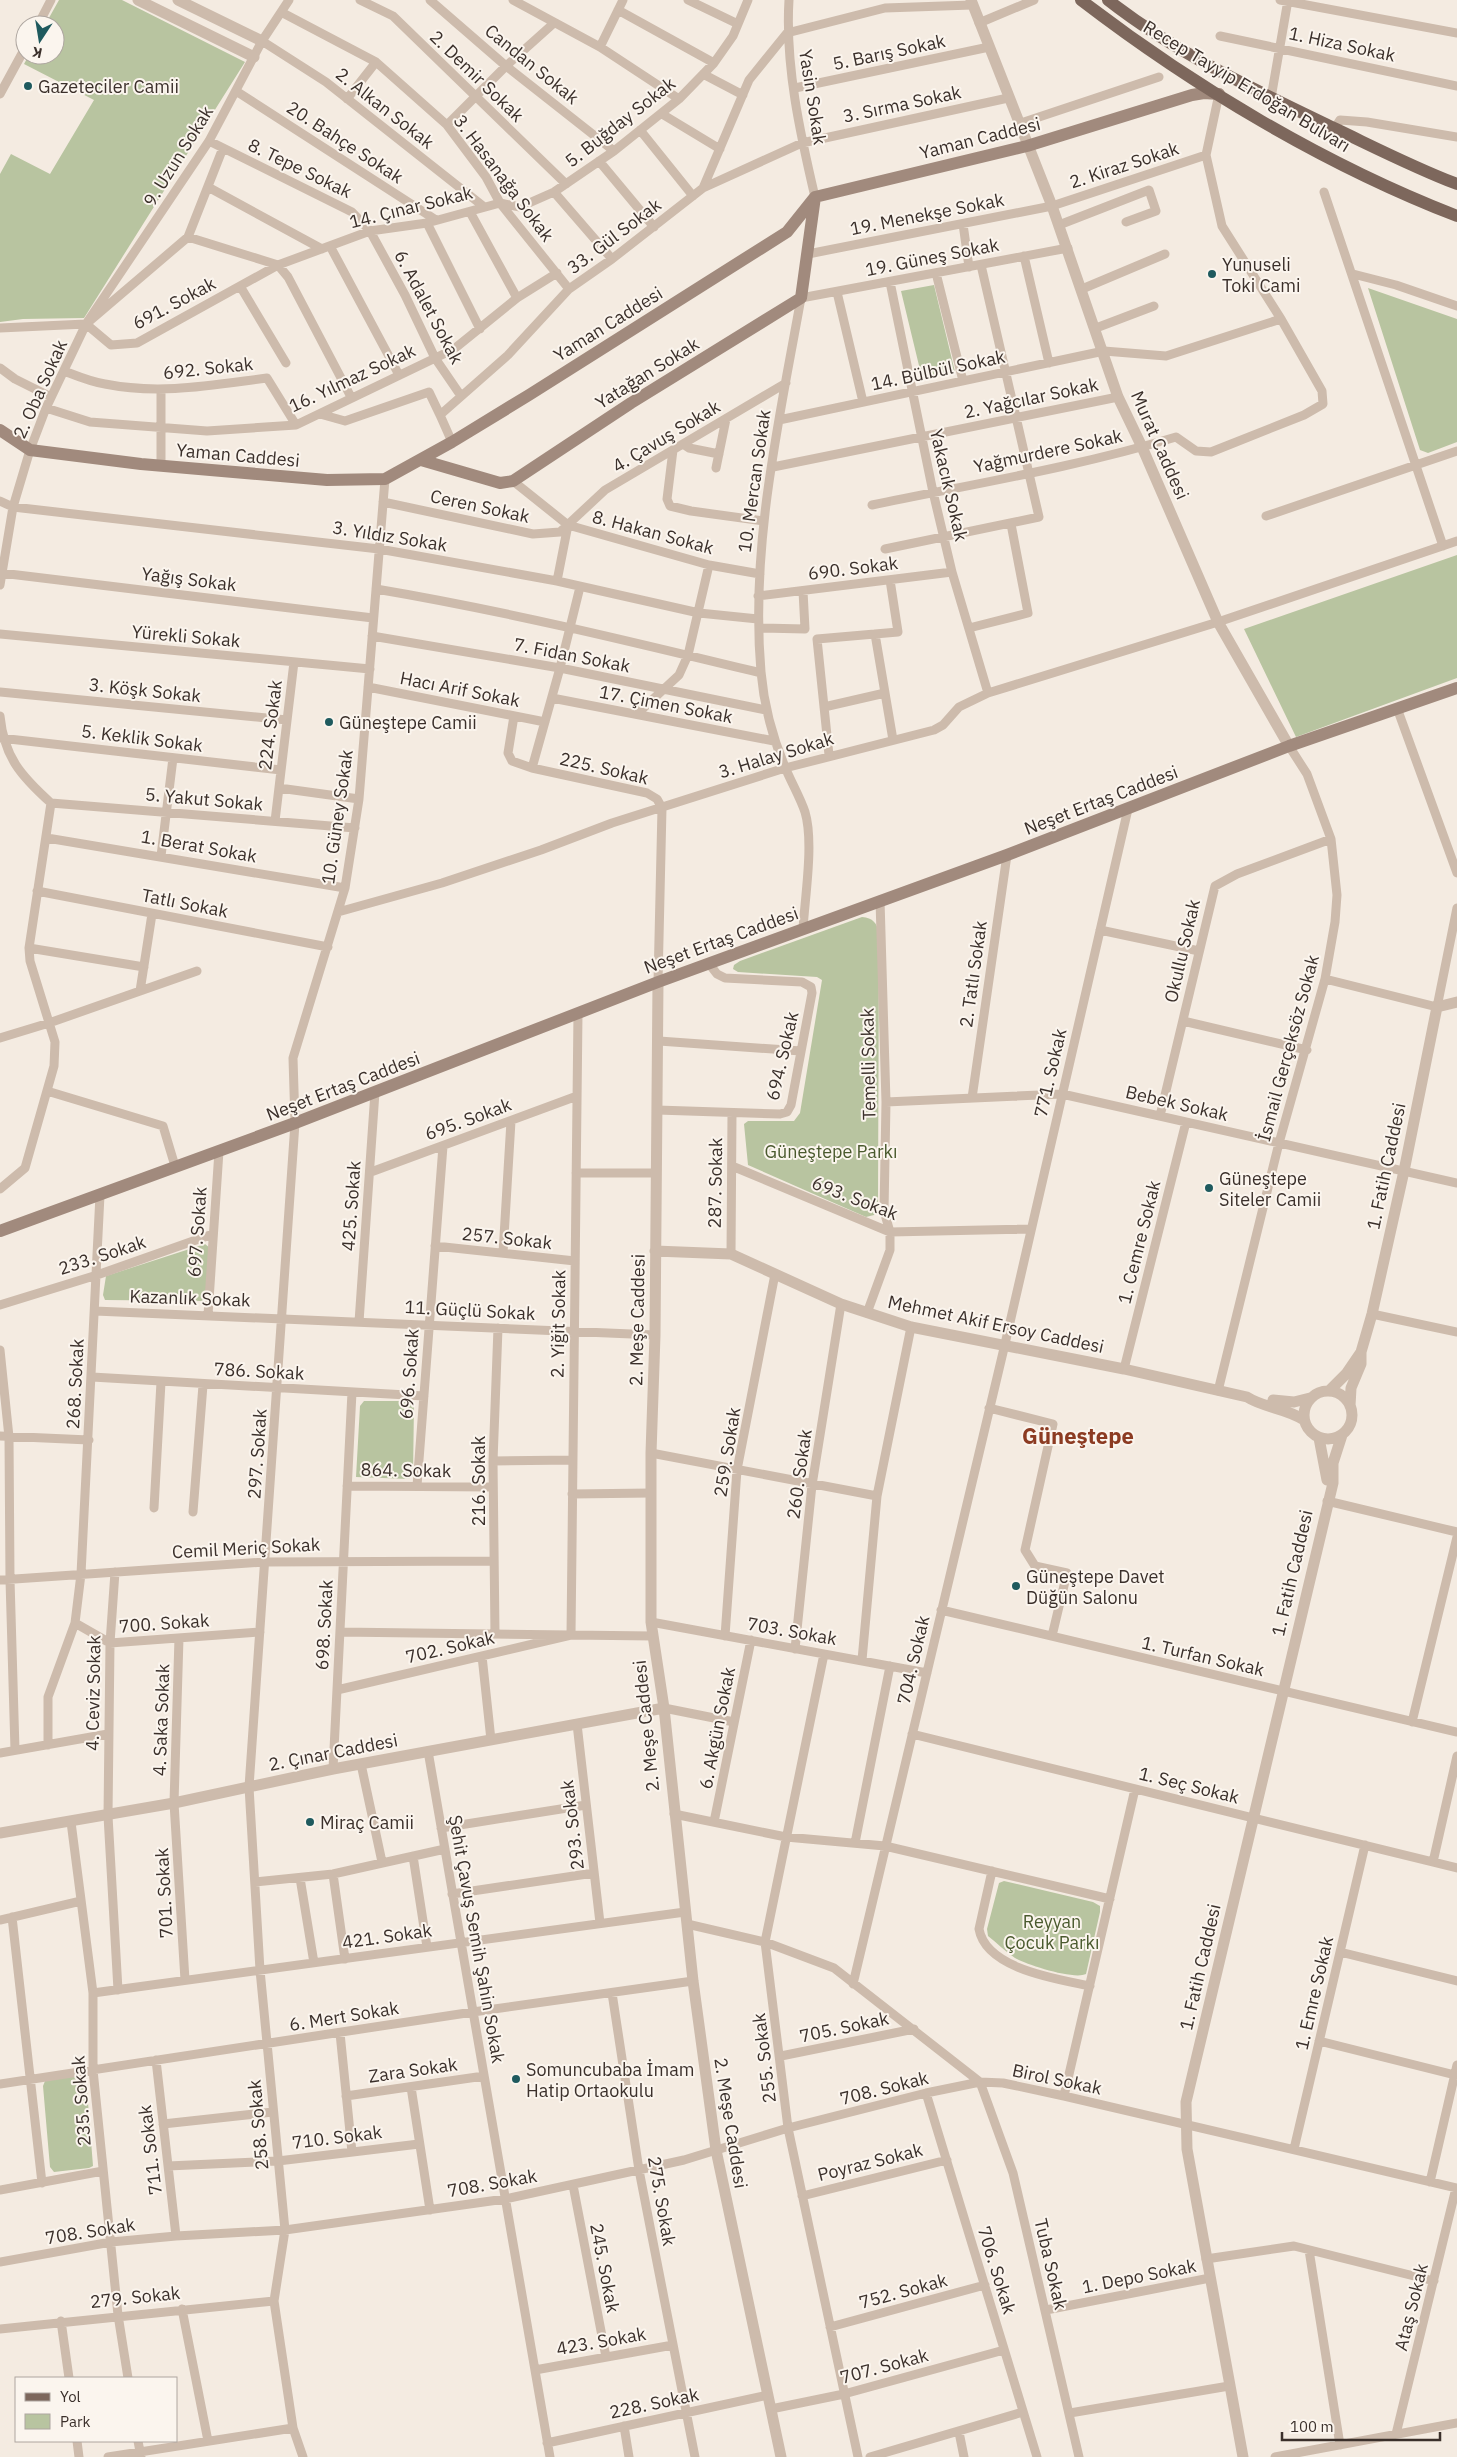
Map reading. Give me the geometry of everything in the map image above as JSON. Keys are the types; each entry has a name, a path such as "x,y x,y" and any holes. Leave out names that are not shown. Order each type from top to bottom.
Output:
{"main road":[{"name":"Recep Tayyip Erdoğan Bulvarı","path":"1081,0 1169,64 1311,148 1422,202 1457,216"},
{"name":"Recep Tayyip Erdoğan Bulvarı","path":"1108,1 1202,62 1271,98 1398,159 1457,184"},
{"name":"Yaman Caddesi","path":"0,430 30,450 161,466 327,480 385,479 452,442 787,232 815,197 1027,146 1192,95 1204,93 1219,94"},
{"name":"10. Mercan Sokak","path":"801,298 815,197"},
{"name":"Yatağan Sokak","path":"513,481 631,403 801,298"},
{"path":"421,460 500,483 513,481"},
{"name":"Neşet Ertaş Caddesi","path":"0,1231 295,1123 658,982 710,965 880,900 1007,855 1289,746 1457,688"}],"street":[{"path":"43,15 51,0"},
{"path":"138,0 254,57"},
{"path":"178,0 262,42"},
{"name":"9. Uzun Sokak","path":"86,324 209,141 262,42 289,0"},
{"name":"2. Demir Sokak","path":"360,0 393,16 474,97 566,184"},
{"name":"Candan Sokak","path":"430,0 506,66 614,151"},
{"path":"513,0 600,47 679,99"},
{"path":"600,47 623,0"},
{"path":"688,0 738,24"},
{"name":"5. Buğday Sokak","path":"500,203 520,207 554,192 614,151 662,114 714,63 733,36 748,0"},
{"name":"Yasin Sokak","path":"788,0 787,33 802,143 815,197"},
{"path":"979,23 1034,0"},
{"path":"1271,98 1286,0 1457,33"},
{"path":"787,33 885,8 972,2"},
{"name":"Murat Caddesi","path":"972,2 1068,248 1118,397 1142,447 1218,622 1289,746"},
{"path":"618,10 714,63"},
{"name":"3. Hasanağa Sokak","path":"281,12 376,62 447,125 486,177 500,203 569,289"},
{"path":"447,125 506,66 554,23"},
{"name":"33. Gül Sokak","path":"440,415 508,355 569,289 612,259 703,188 749,80 787,33"},
{"name":"1. Hiza Sokak","path":"1220,36 1457,86"},
{"name":"2. Alkan Sokak","path":"262,42 326,82 483,206"},
{"name":"5. Barış Sokak","path":"795,88 989,47"},
{"path":"347,99 376,62"},
{"path":"0,94 16,65"},
{"path":"703,74 743,95"},
{"path":"1018,124 1159,77"},
{"name":"20. Bahçe Sokak","path":"236,91 436,220"},
{"path":"1219,94 1206,155 1222,226 1281,319"},
{"name":"3. Sırma Sokak","path":"703,188 802,143 1008,98"},
{"path":"662,114 720,149"},
{"path":"1335,128 1340,120 1367,122 1457,136"},
{"path":"640,130 693,196"},
{"name":"8. Tepe Sokak","path":"209,141 352,212 370,231"},
{"path":"0,328 86,324 188,237 223,148"},
{"name":"2. Kiraz Sokak","path":"1052,206 1206,155"},
{"path":"599,161 654,227"},
{"path":"1126,222 1156,211 1144,175"},
{"path":"208,187 326,248 399,375"},
{"path":"1059,225 1149,190"},
{"path":"554,192 612,259"},
{"path":"1324,192 1444,546"},
{"name":"14. Çınar Sokak","path":"278,265 326,248 354,235 427,223 470,212 483,206 500,203"},
{"name":"19. Menekşe Sokak","path":"808,254 1052,206"},
{"path":"470,212 517,298"},
{"path":"427,223 480,328"},
{"path":"963,224 969,267"},
{"name":"6. Adalet Sokak","path":"370,231 405,295 435,358 461,396"},
{"path":"188,237 278,265 288,277 351,397"},
{"name":"19. Güneş Sokak","path":"801,298 1068,248"},
{"path":"1082,289 1165,254"},
{"path":"1024,256 1049,363"},
{"name":"691. Sokak","path":"86,324 111,345 137,343 278,265"},
{"path":"885,549 1039,517 981,265"},
{"path":"936,273 963,381"},
{"name":"16. Yılmaz Sokak","path":"46,408 90,422 207,431 296,425 454,349 517,298 557,274"},
{"path":"1353,274 1396,285 1457,306"},
{"name":"Yakacık Sokak","path":"890,282 933,492 952,572 988,693"},
{"path":"240,286 286,364"},
{"path":"837,292 864,402"},
{"name":"10. Mercan Sokak","path":"801,298 779,420 764,521 758,596 758,624 761,673 766,710 774,741 805,813 808,842 803,929"},
{"path":"1096,328 1154,306"},
{"name":"14. Bülbül Sokak","path":"779,420 1104,351 1166,356 1281,319"},
{"name":"Yağmurdere Sokak","path":"872,505 1142,447 1176,437 1196,451 1211,452 1318,408 1323,404 1322,391 1281,319"},
{"name":"2. Oba Sokak","path":"0,585 3,541 30,450 46,408 86,324"},
{"path":"0,368 14,379 52,398"},
{"name":"692. Sokak","path":"64,371 104,384 161,390 199,388 267,378 296,425"},
{"name":"4. Çavuş Sokak","path":"568,525 605,490 786,383"},
{"path":"161,390 161,466"},
{"path":"320,414 345,422 429,392 452,442"},
{"name":"2. Yağcılar Sokak","path":"773,467 1118,397"},
{"path":"716,468 726,419"},
{"path":"683,444 689,448 719,454"},
{"path":"672,450 667,499 670,506 691,512 764,521"},
{"path":"1266,516 1457,451"},
{"name":"10. Güney Sokak","path":"295,1123 293,1058 345,888 355,828 359,799 385,479"},
{"path":"513,481 568,525 557,581"},
{"name":"3. Yıldız Sokak","path":"0,501 13,507 379,549 557,581 699,613 758,624 805,629 803,591"},
{"name":"Ceren Sokak","path":"383,502 533,534 560,532 568,525"},
{"path":"969,628 1028,613 1011,524"},
{"name":"8. Hakan Sokak","path":"568,525 709,565 760,574"},
{"name":"3. Halay Sokak","path":"338,912 451,880 541,850 612,823 785,768 829,755 934,730 943,725 959,707 988,693 1218,622 1457,541"},
{"path":"637,714 679,675 688,656 709,565"},
{"name":"690. Sokak","path":"758,596 952,572"},
{"name":"Yağış Sokak","path":"1,573 374,618"},
{"path":"829,755 817,639 898,632 890,580"},
{"path":"532,768 580,587"},
{"path":"376,588 571,626 761,673"},
{"name":"Yürekli Sokak","path":"0,634 370,669"},
{"path":"875,634 894,740"},
{"name":"7. Fidan Sokak","path":"372,636 560,668 766,710"},
{"name":"224. Sokak","path":"275,821 294,662"},
{"name":"Hacı Arif Sokak","path":"368,687 545,722"},
{"name":"3. Köşk Sokak","path":"0,692 286,720"},
{"path":"824,707 885,693"},
{"name":"17. Çimen Sokak","path":"552,698 774,741"},
{"path":"1397,708 1456,868"},
{"path":"0,716 1,738 20,771 51,803 29,948 30,961 55,1042 56,1054 25,1168 0,1189"},
{"name":"225. Sokak","path":"514,716 508,754 512,761 532,768 647,794 657,799 662,808"},
{"name":"5. Keklik Sokak","path":"1,738 281,770"},
{"name":"İsmail Gerçeksöz Sokak","path":"1218,1391 1279,1143 1307,1050 1325,979 1336,922 1338,895 1331,839 1307,774 1289,746"},
{"path":"161,856 173,758"},
{"path":"279,788 359,799"},
{"name":"5. Yakut Sokak","path":"51,803 355,828"},
{"path":"658,982 662,808"},
{"name":"771. Sokak","path":"1005,1344 1128,809"},
{"name":"1. Berat Sokak","path":"47,838 345,888"},
{"name":"Okullu Sokak","path":"1160,1116 1215,886 1237,874 1331,839"},
{"name":"2. Tatlı Sokak","path":"972,1098 1007,855"},
{"name":"Tatlı Sokak","path":"37,891 328,947"},
{"name":"Temelli Sokak","path":"867,1313 890,1250 890,1232 884,1210 886,1102 880,900"},
{"path":"1437,1007 1457,908"},
{"path":"140,991 152,914"},
{"path":"1100,930 1199,952"},
{"path":"29,948 144,967"},
{"name":"694. Sokak","path":"657,1110 780,1114 787,1112 791,1106 812,993 809,984 725,978 717,974 710,965"},
{"path":"0,1038 49,1023 197,970"},
{"path":"1325,979 1437,1007 1457,1002"},
{"name":"2. Meşe Caddesi","path":"658,982 659,1042 655,1173 655,1335 651,1453 653,1636 664,1708 693,1981 716,2150 781,2457"},
{"name":"1. Fatih Caddesi","path":"1361,1352 1372,1314 1404,1171 1437,1007"},
{"name":"2. Yiğit Sokak","path":"571,1635 578,1013"},
{"path":"1183,1021 1307,1050"},
{"path":"659,1042 801,1051"},
{"path":"46,1091 163,1126 176,1166"},
{"name":"425. Sokak","path":"359,1322 376,1092"},
{"name":"Bebek Sokak","path":"886,1102 1062,1094 1457,1183"},
{"name":"695. Sokak","path":"371,1172 577,1096"},
{"name":"287. Sokak","path":"731,1254 732,1113"},
{"path":"503,1253 510,1121"},
{"name":"1. Cemre Sokak","path":"1124,1369 1186,1122"},
{"name":"297. Sokak","path":"249,1787 283,1318 295,1123"},
{"name":"696. Sokak","path":"417,1486 443,1146"},
{"name":"697. Sokak","path":"208,1315 219,1151"},
{"name":"693. Sokak","path":"732,1166 890,1232 1031,1229"},
{"path":"576,1173 655,1173"},
{"name":"268. Sokak","path":"48,1744 48,1698 75,1624 81,1574 100,1195"},
{"name":"233. Sokak","path":"0,1305 97,1275 213,1234"},
{"name":"257. Sokak","path":"435,1246 575,1262"},
{"name":"Mehmet Akif Ersoy Caddesi","path":"655,1251 731,1254 840,1304 911,1327 1005,1344 1247,1397 1254,1402 1285,1410 1304,1420"},
{"name":"259. Sokak","path":"725,1636 738,1470 776,1274"},
{"name":"260. Sokak","path":"795,1649 812,1485 840,1304"},
{"name":"Kazanlık Sokak","path":"95,1311 283,1318"},
{"path":"1372,1314 1457,1332"},
{"name":"11. Güçlü Sokak","path":"283,1318 655,1335"},
{"path":"862,1660 877,1496 911,1327"},
{"name":"216. Sokak","path":"495,1634 493,1461 498,1328"},
{"name":"704. Sokak","path":"853,1984 1005,1344"},
{"path":"0,1350 15,1750"},
{"path":"1361,1352 1361,1364 1351,1388 1351,1422 1342,1435 1326,1440 1319,1438 1312,1434 1304,1420 1306,1404 1316,1394 1329,1391 1346,1374 1361,1352"},
{"name":"786. Sokak","path":"92,1378 424,1396"},
{"path":"154,1508 161,1382"},
{"path":"193,1512 203,1385"},
{"path":"1329,1391 1342,1396 1350,1406"},
{"name":"698. Sokak","path":"334,1769 352,1392"},
{"path":"1247,1397 1255,1396 1286,1402 1310,1398"},
{"path":"990,1408 1053,1424 1024,1550 1035,1566 1067,1573 1052,1636"},
{"name":"1. Fatih Caddesi","path":"1242,2457 1187,2149 1186,2102 1328,1495 1333,1483 1336,1451 1342,1435"},
{"path":"4,1436 89,1440"},
{"path":"1319,1438 1328,1495 1457,1532"},
{"path":"651,1453 877,1496"},
{"path":"493,1461 573,1460"},
{"name":"864. Sokak","path":"347,1486 494,1487"},
{"path":"572,1494 651,1493"},
{"path":"1412,1722 1457,1538"},
{"name":"Cemil Meriç Sokak","path":"0,1580 265,1562 344,1560 494,1561"},
{"name":"4. Ceviz Sokak","path":"108,1816 110,1643 115,1572"},
{"name":"1. Turfan Sokak","path":"942,1610 1457,1732"},
{"name":"703. Sokak","path":"652,1622 927,1673"},
{"name":"700. Sokak","path":"75,1624 110,1643 260,1632"},
{"name":"702. Sokak","path":"340,1632 653,1636"},
{"name":"702. Sokak","path":"337,1690 571,1635"},
{"name":"4. Saka Sokak","path":"174,1803 179,1638"},
{"name":"6. Akgün Sokak","path":"714,1822 751,1640"},
{"name":"255. Sokak","path":"824,1654 765,1942 781,2056 788,2128 858,2457"},
{"path":"482,1656 491,1740"},
{"name":"704. Sokak","path":"855,1843 890,1666"},
{"path":"664,1708 734,1722"},
{"name":"2. Çınar Caddesi","path":"3,1834 108,1816 334,1769 664,1708"},
{"name":"293. Sokak","path":"577,1724 600,1923"},
{"path":"0,1753 108,1734"},
{"name":"1. Seç Sokak","path":"912,1734 1457,1868"},
{"name":"Şehit Çavuş Semih Şahin Sokak","path":"428,1751 550,2457"},
{"path":"1434,1862 1457,1756"},
{"path":"361,1764 382,1862"},
{"name":"258. Sokak","path":"249,1787 266,2044 285,2230 274,2301 292,2428 304,2457"},
{"path":"1064,2096 1135,1789"},
{"name":"701. Sokak","path":"174,1803 185,1980"},
{"path":"441,1828 586,1805"},
{"path":"674,1814 786,1837 885,1846 1110,1899"},
{"path":"108,1816 118,1990"},
{"name":"235. Sokak","path":"71,1822 93,1993 93,2070 118,2315 128,2377"},
{"name":"1. Emre Sokak","path":"1294,2149 1366,1845"},
{"path":"255,1882 333,1874 445,1849"},
{"path":"413,1856 427,1947"},
{"path":"992,1871 979,1929 981,1938 986,1946 1013,1965 1028,1971 1090,1986"},
{"path":"452,1894 594,1873"},
{"path":"333,1874 345,1958"},
{"path":"300,1878 314,1963"},
{"path":"0,1920 81,1902"},
{"name":"421. Sokak","path":"93,1993 685,1912"},
{"path":"12,1917 32,2079 42,2183"},
{"path":"687,1924 765,1942 834,1968 980,2082"},
{"path":"1340,1952 1457,1981"},
{"name":"6. Mert Sokak","path":"0,2084 473,2012 693,1981"},
{"name":"275. Sokak","path":"612,1993 639,2170 695,2457"},
{"name":"705. Sokak","path":"781,2056 914,2029"},
{"path":"340,2033 352,2152"},
{"path":"1319,2041 1455,2075"},
{"name":"711. Sokak","path":"156,2060 176,2236"},
{"path":"1430,2182 1457,2065"},
{"name":"Zara Sokak","path":"346,2096 484,2076"},
{"name":"Birol Sokak","path":"980,2082 1003,2083 1064,2096 1457,2188"},
{"name":"708. Sokak","path":"0,2262 111,2242 176,2236 285,2230 505,2200 639,2170 716,2150 788,2128 926,2093 980,2082"},
{"name":"Tuba Sokak","path":"980,2082 1013,2173 1079,2457"},
{"path":"411,2087 430,2210"},
{"name":"706. Sokak","path":"926,2093 1037,2457"},
{"path":"163,2124 273,2112"},
{"name":"710. Sokak","path":"168,2166 278,2161 419,2144"},
{"name":"Poyraz Sokak","path":"802,2196 947,2160"},
{"path":"0,2190 103,2171"},
{"name":"245. Sokak","path":"572,2185 606,2357"},
{"name":"Ataş Sokak","path":"1396,2434 1457,2188"},
{"name":"1. Depo Sokak","path":"1206,2259 1294,2246 1434,2280"},
{"path":"1309,2250 1340,2445"},
{"name":"1. Depo Sokak","path":"1046,2310 1210,2278"},
{"name":"752. Sokak","path":"830,2327 984,2285"},
{"name":"279. Sokak","path":"0,2329 118,2315 274,2301"},
{"path":"182,2309 208,2441"},
{"path":"61,2321 69,2377"},
{"name":"423. Sokak","path":"535,2370 673,2345"},
{"name":"707. Sokak","path":"772,2408 844,2394 1004,2350"},
{"path":"1070,2413 1229,2386"},
{"name":"228. Sokak","path":"548,2443 768,2395"},
{"path":"870,2457 1023,2412"},
{"path":"1275,2457 1457,2423"},
{"path":"624,2426 629,2457"},
{"path":"108,2457 140,2454 292,2428"},
{"path":"959,2432 964,2457"},
{"path":"77,2442 79,2457"}],"green space":[{"path":"59,0 122,0 245,62 84,318 23,319 0,322 0,174 11,154 50,174 94,100 26,65 65,65 65,15 51,15"},
{"path":"934,285 955,372 922,378 901,291"},
{"path":"1368,288 1457,319 1457,442 1428,453 1420,450"},
{"path":"1457,555 1457,678 1296,737 1244,629"},
{"name":"Güneştepe Parkı","path":"862,917 874,922 879,933 878,1211 874,1215 866,1217 748,1165 744,1124 748,1121 794,1121 800,1113 822,980 817,977 738,972 733,969 734,965 740,961"},
{"path":"205,1244 210,1248 207,1301 105,1300 103,1295 106,1276"},
{"path":"364,1401 410,1401 414,1403 413,1476 409,1479 356,1477 360,1406"},
{"name":"Reyyan Çocuk Parkı","path":"1004,1881 1093,1902 1100,1906 1086,1974 1072,1975 1050,1971 1029,1964 1015,1958 988,1936 987,1929 999,1883"},
{"path":"80,2075 86,2077 93,2166 54,2172 50,2167 43,2086 45,2081"}],"place":[{"name":"Gazeteciler Camii","path":"28,86"},
{"name":"Yunuseli Toki Cami","path":"1212,274"},
{"name":"Güneştepe Camii","path":"329,722"},
{"name":"Güneştepe Siteler Camii","path":"1209,1188"},
{"name":"Güneştepe Davet Düğün Salonu","path":"1016,1586"},
{"name":"Miraç Camii","path":"310,1822"},
{"name":"Somuncubaba İmam Hatip Ortaokulu","path":"516,2079"}],"district":[{"name":"Güneştepe","path":"1078,1435"}]}
